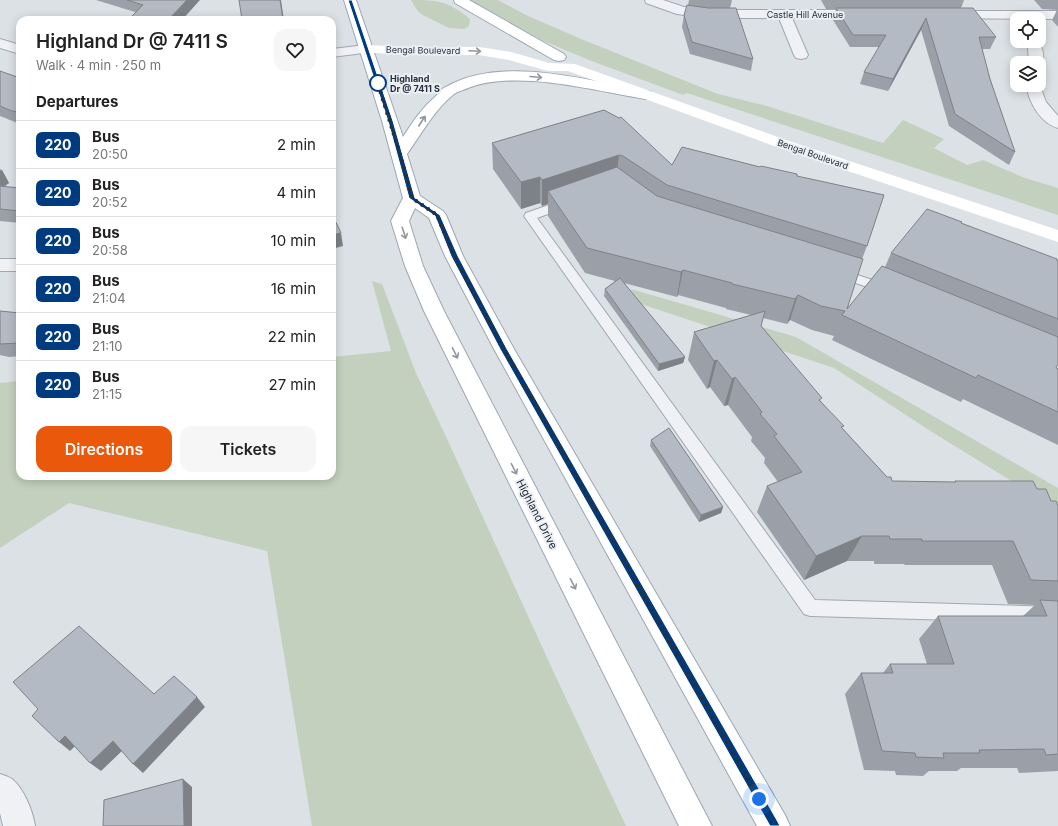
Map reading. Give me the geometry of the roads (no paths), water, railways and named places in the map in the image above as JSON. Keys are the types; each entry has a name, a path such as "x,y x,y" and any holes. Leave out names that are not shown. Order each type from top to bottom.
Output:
{"main road":[{"path":"350,0 400,154 412,198 437,215 454,256 504,349 774,826"},
{"path":"460,0 565,62"},
{"name":"Bengal Boulevard","path":"366,49 408,51 480,51 511,56 548,67 565,62 646,95 1058,236"},
{"path":"400,154 428,112 450,90 478,79 512,75 547,78 646,95"},
{"name":"Highland Drive","path":"412,198 400,221 414,266 434,310 696,826"}],"street":[{"name":"Castle Hill Avenue","path":"651,0 682,11 706,14 879,14"},
{"path":"784,14 801,55"},
{"path":"935,14 1010,17"},
{"path":"1046,16 1058,15"},
{"path":"0,43 16,49"},
{"path":"336,53 366,49"},
{"path":"1034,92 1039,106 1058,123"},
{"path":"0,265 16,265"},
{"path":"0,789 6,794 13,807 19,820 19,826"}],"lane":[{"path":"580,198 530,216 810,608 1058,615"},
{"path":"825,268 870,283 899,295"}],"place":[{"name":"Highland Dr @ 7411 S","path":"378,83"}]}
